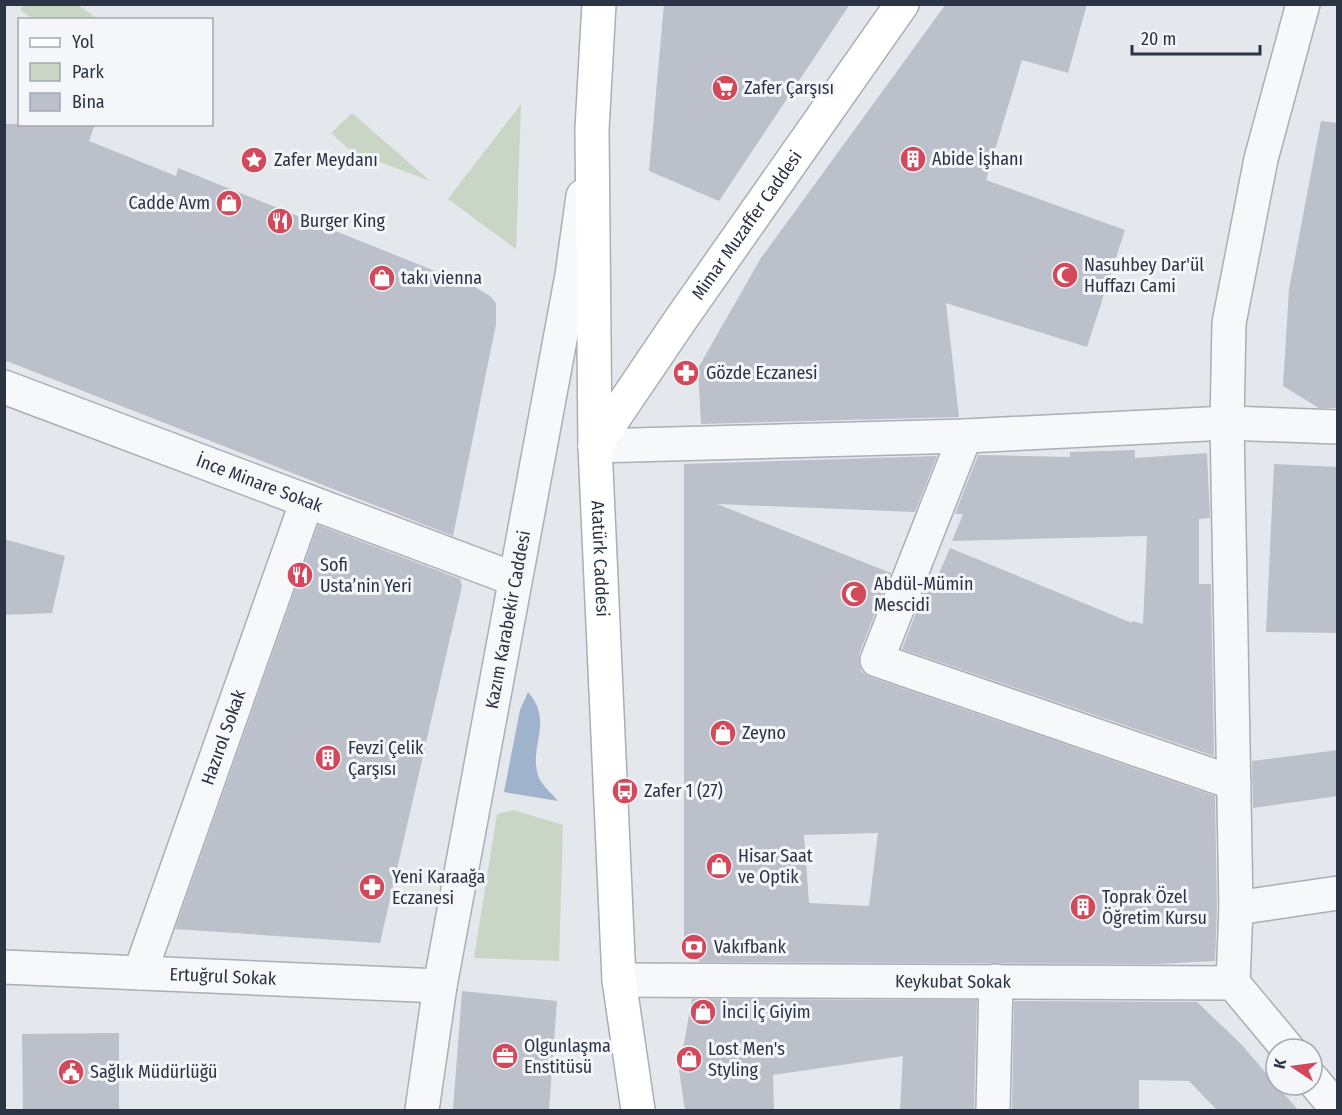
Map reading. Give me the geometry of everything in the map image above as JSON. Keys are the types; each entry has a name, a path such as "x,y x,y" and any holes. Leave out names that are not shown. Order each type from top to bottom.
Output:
{"main road":[{"name":"Atatürk Caddesi","path":"599,4 592,129 595,446 619,980 638,1110"},
{"name":"Mimar Muzaffer Caddesi","path":"595,446 902,4"}],"street":[{"path":"1278,1037 1233,984 1236,908 1227,423 1228,323 1261,159 1303,4"},
{"name":"Kazım Karabekir Caddesi","path":"422,1110 440,986 572,275 592,129"},
{"name":"İnce Minare Sokak","path":"4,387 514,579"},
{"path":"595,446 965,436 1227,423 1338,427"},
{"path":"965,436 877,660 1234,783"},
{"name":"Hazırol Sokak","path":"140,973 307,501"},
{"path":"1236,908 1338,893"},
{"name":"Ertuğrul Sokak","path":"4,967 440,986"},
{"name":"Keykubat Sokak","path":"619,980 1233,984"},
{"path":"993,1110 996,981"},
{"path":"1324,1093 1338,1110"}],"green space":[{"path":"23,5 78,5 97,18 32,18 20,10"},
{"path":"521,104 516,249 448,199"},
{"path":"352,113 430,181 351,151 331,133"},
{"path":"513,810 563,825 559,961 474,958 497,814"}],"water":[{"path":"528,692 536,703 539,714 536,767 539,778 558,801 504,792 520,710"}],"building":[{"name":"Zafer Çarşısı","path":"664,4 850,4 719,201 649,171"},
{"path":"946,4 1087,4 1068,73 1022,60 986,180 1125,230 1087,347 946,303 959,417 701,424 698,368 761,258"},
{"path":"1321,121 1338,123 1338,408 1319,408 1283,386 1289,289"},
{"path":"4,124 94,126 89,141 176,176 178,168 475,287 490,296 496,303 496,324 453,536 4,360"},
{"path":"1135,450 1135,458 1207,453 1210,518 1199,519 1199,584 1211,584 1214,756 902,649 926,587 932,590 950,548 1132,623 1132,621 1143,624 1147,536 952,541 963,514 955,514 978,455 1070,457 1070,452"},
{"path":"937,456 915,512 717,504 891,573 859,654 862,672 870,677 1215,796 1217,908 1215,961 1157,964 699,962 701,954 684,953 684,464","holes":["878,833 869,906 809,903 804,835"]},
{"path":"1274,464 1338,467 1338,633 1266,632"},
{"name":"Fevzi Çelik Çarşısı","path":"318,525 460,579 462,586 380,943 175,929"},
{"path":"4,539 65,556 52,613 4,615"},
{"path":"1338,750 1338,796 1253,808 1252,761"},
{"name":"Olgunlaşma Enstitüsü","path":"462,991 557,1001 549,1110 453,1110"},
{"path":"692,999 977,1000 974,1110 900,1110 903,1056 773,1075 774,1110 685,1110 679,1070"},
{"path":"1014,1001 1197,1002 1241,1044 1264,1071 1264,1097 1287,1097 1298,1110 1217,1110 1189,1081 1139,1080 1139,1110 1012,1110"},
{"name":"Sağlık Müdürlüğü","path":"119,1033 119,1110 23,1110 22,1034"}],"place":[{"name":"Zafer Çarşısı","path":"725,88"},
{"name":"Abide İşhanı","path":"913,159"},
{"name":"Zafer Meydanı","path":"254,160"},
{"name":"Cadde Avm","path":"229,203"},
{"name":"Burger King","path":"280,221"},
{"name":"Nasuhbey Dar'ül Huffazı Cami","path":"1065,275"},
{"name":"takı vienna","path":"382,278"},
{"name":"Gözde Eczanesi","path":"686,373"},
{"name":"Sofi Usta’nin Yeri","path":"300,575"},
{"name":"Abdül-Mümin Mescidi","path":"854,594"},
{"name":"Zeyno","path":"723,733"},
{"name":"Fevzi Çelik Çarşısı","path":"328,758"},
{"name":"Zafer 1 (27)","path":"625,791"},
{"name":"Hisar Saat ve Optik","path":"719,866"},
{"name":"Yeni Karaağa Eczanesi","path":"372,887"},
{"name":"Toprak Özel Öğretim Kursu","path":"1083,907"},
{"name":"Vakıfbank","path":"694,947"},
{"name":"İnci İç Giyim","path":"703,1012"},
{"name":"Olgunlaşma Enstitüsü","path":"505,1056"},
{"name":"Lost Men's Styling","path":"689,1059"},
{"name":"Sağlık Müdürlüğü","path":"71,1072"}]}
